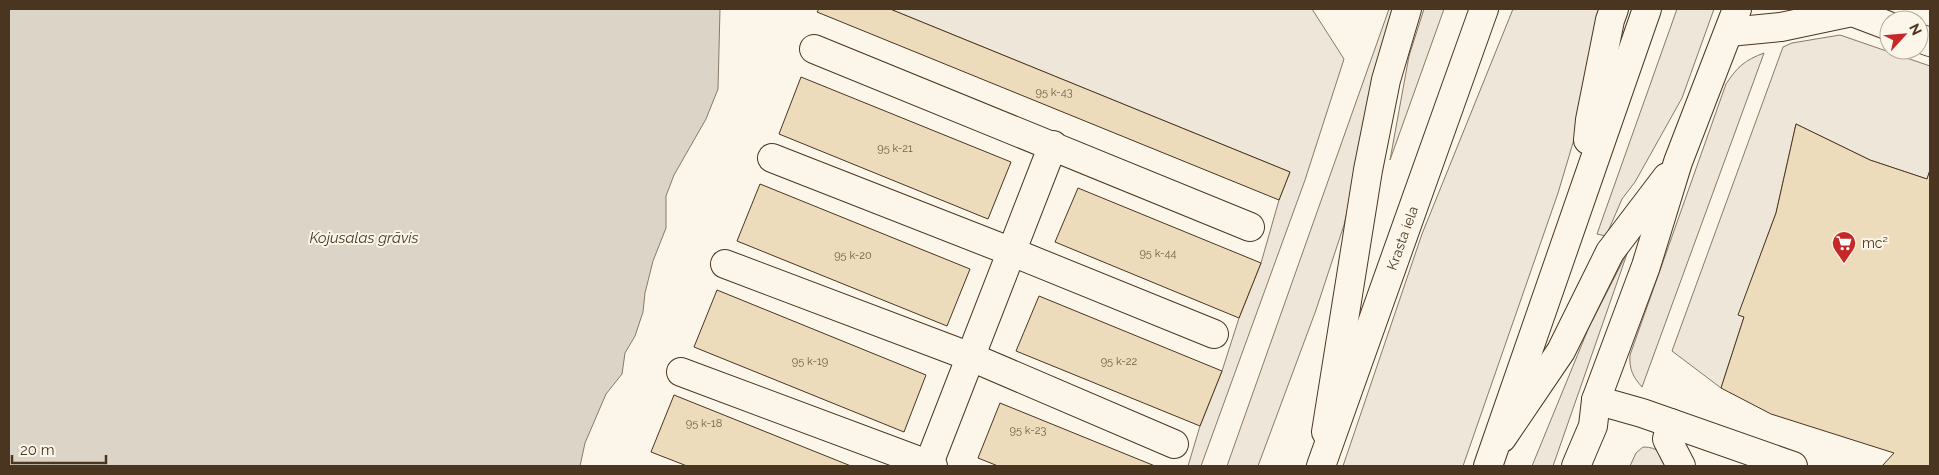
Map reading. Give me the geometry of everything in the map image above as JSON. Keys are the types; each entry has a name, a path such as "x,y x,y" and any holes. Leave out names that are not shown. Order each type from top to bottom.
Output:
{"main road":[{"path":"1321,466 1368,170 1386,80 1407,9"},
{"name":"Krasta iela","path":"1321,466 1484,9"},
{"path":"1460,79 1500,9"},
{"path":"1582,194 1590,120 1610,20 1614,9"},
{"path":"1490,459 1647,9"},
{"path":"1576,466 1592,426 1596,400 1646,266 1678,162 1733,21 1781,27 1852,10 1879,22"},
{"path":"814,48 1250,227"},
{"path":"681,372 930,466 1053,146"},
{"path":"772,158 1214,334"},
{"path":"1490,459 1561,351 1610,252 1678,162"},
{"path":"724,264 971,356 1174,444"},
{"path":"1596,400 1671,423 1793,466"},
{"path":"1671,423 1667,439 1681,466"}],"shaded area":[{"path":"890,9 1312,9 1344,59 1305,180 1201,466 1188,466 1200,426 1261,263 1279,200 1290,172"},
{"path":"1389,9 1393,9 1344,225 1316,310 1258,466 1227,466"},
{"path":"1424,9 1444,9 1390,160 1409,56"},
{"path":"1513,9 1613,9 1558,193 1463,466 1343,466 1422,234"},
{"path":"1677,9 1714,9 1682,98 1635,182 1622,199 1606,236 1597,234"},
{"path":"1840,35 1879,48 1879,60 1913,60 1930,66 1930,170 1927,179 1870,160 1796,124 1776,213 1739,314 1744,317 1721,388 1672,351 1783,47 1792,43"},
{"path":"1764,53 1642,387 1632,372 1630,355 1726,84 1742,65"},
{"path":"1628,251 1553,466 1532,466 1589,327"},
{"path":"1643,447 1656,450 1668,466 1630,466 1636,453"}],"water":[{"name":"Kojusalas grāvis","path":"9,9 720,9 718,89 706,119 674,175 666,196 666,228 653,261 645,293 643,312 635,336 625,353 622,374 606,394 585,443 580,466 9,466"}],"building":[{"path":"819,9 890,9 1290,172 1279,200 817,12"},
{"path":"801,77 1011,162 988,219 779,134"},
{"name":"mc²","path":"1796,124 1870,160 1927,179 1930,170 1930,466 1882,466 1894,453 1771,414 1721,388 1744,317 1738,315 1776,213"},
{"path":"760,184 970,269 947,326 737,241"},
{"path":"1078,188 1261,263 1239,318 1055,242"},
{"path":"717,290 926,375 904,432 694,347"},
{"path":"1039,296 1222,371 1200,426 1016,351"},
{"path":"674,395 851,466 687,466 651,452"},
{"path":"1000,403 1155,466 998,466 978,458"}],"place":[{"name":"mc²","path":"1844,264"}]}
